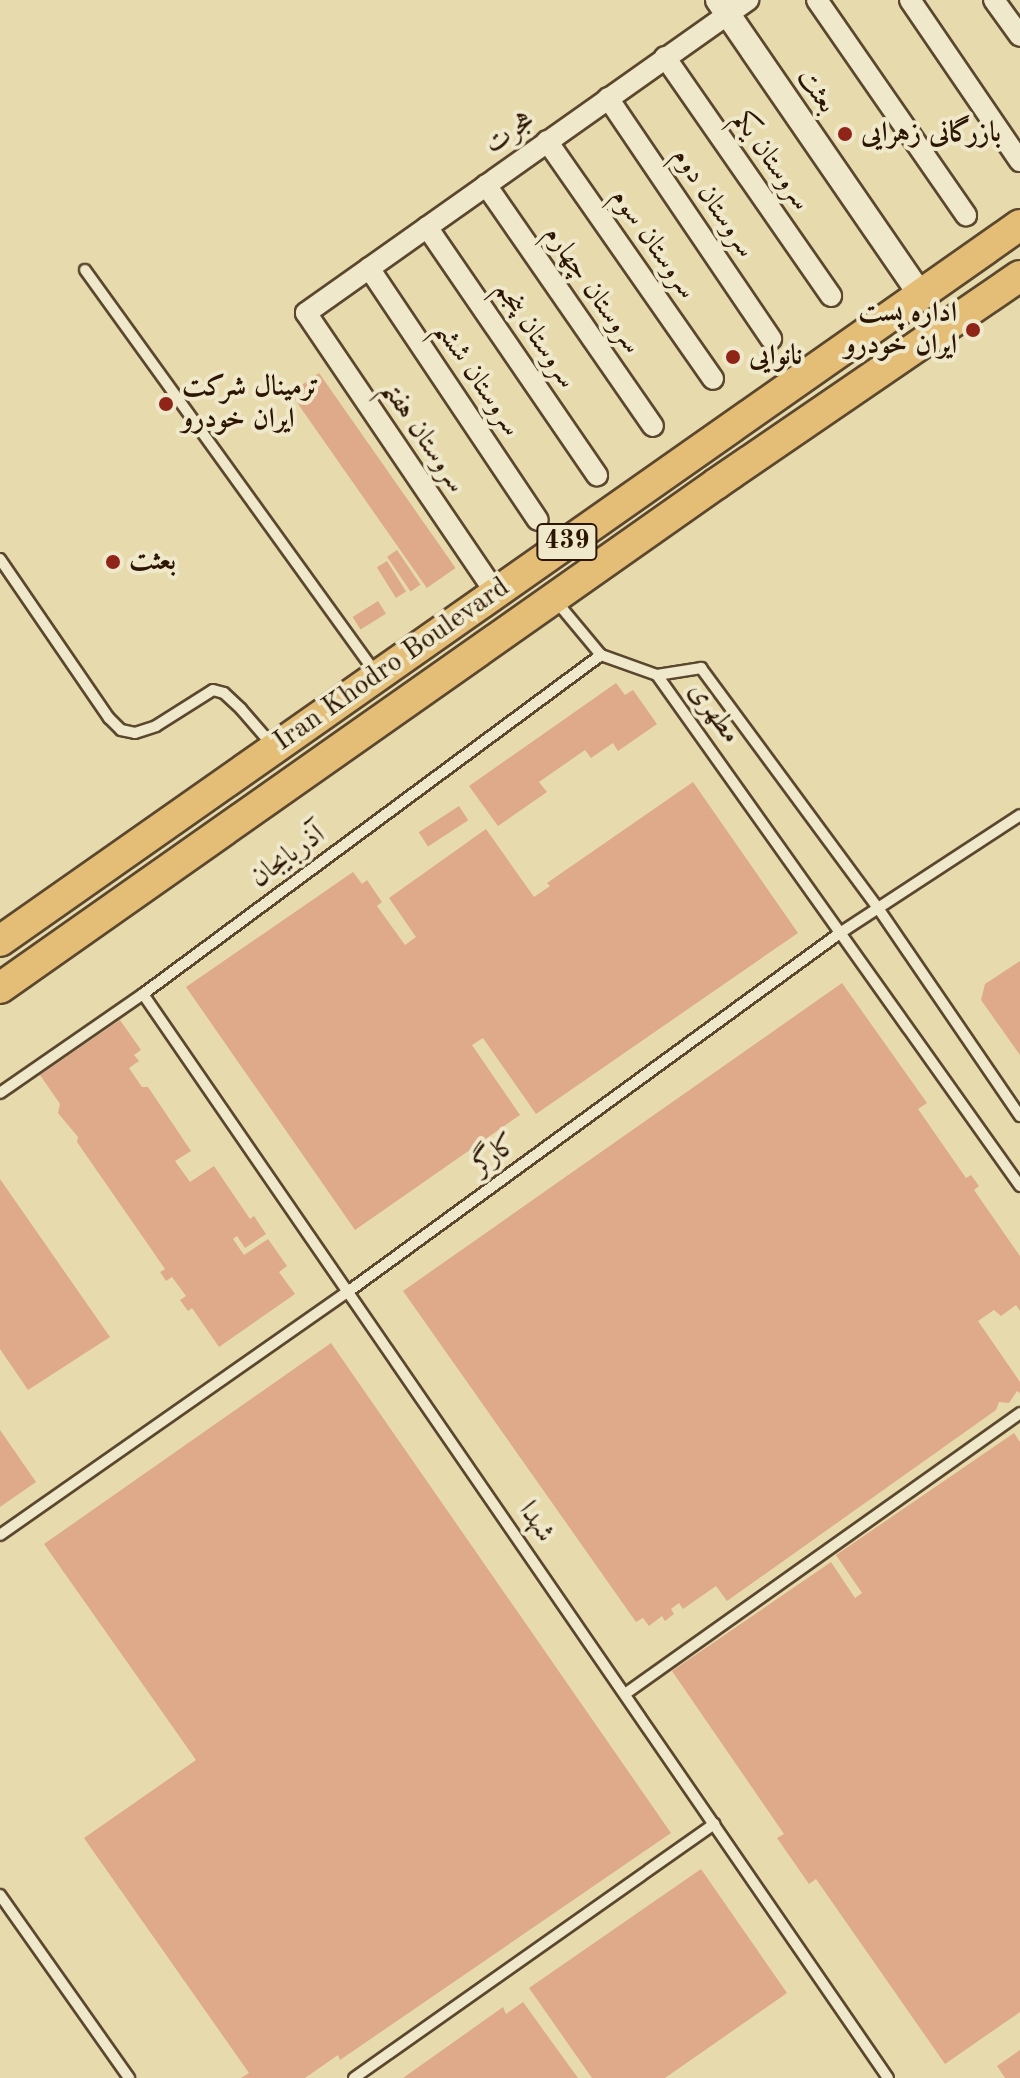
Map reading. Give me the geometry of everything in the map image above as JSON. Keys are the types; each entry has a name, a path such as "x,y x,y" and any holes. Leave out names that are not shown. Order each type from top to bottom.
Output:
{"main road":[{"name":"Iran Khodro Boulevard","path":"0,941 1020,225"},
{"name":"Iran Khodro Boulevard","path":"0,988 553,598 1020,276"},
{"path":"115,860 136,892"},
{"path":"71,891 92,923"}],"street":[{"name":"هجرت","path":"306,313 665,57 722,7 748,0"},
{"path":"817,0 966,215"},
{"path":"910,0 1020,161"},
{"path":"994,0 1020,36"},
{"name":"بعثت","path":"722,7 920,294"},
{"name":"سروستان یکم","path":"665,57 831,296"},
{"name":"سروستان دوم","path":"608,98 771,339"},
{"name":"سروستان سوم","path":"547,141 713,379"},
{"name":"سروستان چهارم","path":"486,185 653,426"},
{"name":"سروستان پنجم","path":"427,227 597,475"},
{"name":"سروستان ششم","path":"369,268 538,520"},
{"name":"سروستان هفتم","path":"306,313 495,592"}],"lane":[{"path":"85,270 378,675"},
{"path":"0,559 121,730 135,733 156,726 213,690 224,693 241,709 274,748"},
{"path":"553,598 601,655 657,675"},
{"name":"آذربایجان","path":"0,1093 143,994 601,655"},
{"name":"مطهری","path":"1020,1116 878,908 701,668 657,675 1020,1186"},
{"name":"کارگر","path":"0,1535 349,1291 840,933 1020,815"},
{"name":"شهدا","path":"143,994 888,2078"},
{"path":"625,1694 1020,1413"},
{"path":"354,2078 714,1824"},
{"path":"0,1895 129,2078"}],"building":[{"path":"319,373 456,568 427,588 290,393"},
{"path":"397,550 420,585 411,592 387,557"},
{"path":"387,561 406,592 396,598 377,567"},
{"path":"378,601 386,614 361,630 353,617"},
{"path":"616,683 625,695 633,690 657,724 618,751 613,743 591,758 585,750 539,782 547,792 498,826 469,786"},
{"path":"693,782 798,933 536,1114 483,1038 472,1045 520,1115 355,1230 186,987 353,872 362,884 367,880 382,902 377,906 405,945 416,937 389,898 486,829 534,897 550,886 547,883"},
{"path":"459,806 468,820 428,846 419,832"},
{"path":"1020,961 1020,1055 981,1000 985,984"},
{"path":"842,983 927,1103 918,1109 966,1178 971,1175 979,1186 974,1190 1020,1256 1020,1311 1016,1305 1001,1316 994,1310 978,1321 1020,1382 1020,1393 1017,1391 1009,1403 999,1402 996,1410 727,1601 716,1586 683,1609 679,1603 671,1609 674,1614 665,1621 662,1616 649,1626 643,1618 636,1622 403,1291"},
{"path":"120,1020 141,1050 134,1055 139,1061 129,1068 142,1087 148,1087 191,1151 175,1161 190,1182 214,1166 250,1219 254,1216 266,1234 245,1248 237,1236 233,1239 244,1255 268,1239 287,1266 279,1272 295,1294 219,1347 192,1308 188,1311 180,1300 186,1296 172,1277 166,1281 160,1272 165,1269 77,1142 78,1137 58,1113 60,1104 40,1075"},
{"path":"0,1179 110,1337 28,1390 0,1349"},
{"path":"331,1343 671,1833 340,2060 338,2055 305,2078 241,2078 249,2073 84,1838 196,1760 44,1544"},
{"path":"0,1430 36,1482 0,1507"},
{"path":"1014,1433 1020,1442 1020,2012 945,2064 816,1879 809,1884 777,1838 784,1834 672,1671 831,1562 855,1598 862,1593 836,1555"},
{"path":"701,1869 787,1993 665,2078 592,2078 529,1988"},
{"path":"523,2002 578,2078 403,2078 503,2007 506,2014"},
{"path":"1020,2050 1020,2078 1005,2078 997,2066"}],"place":[{"name":"بازرگانی زهرایی","path":"845,134"},
{"name":"اداره پست ایران خودرو","path":"973,330"},
{"name":"نانوایی","path":"733,357"},
{"name":"ترمینال شرکت ایران خودرو","path":"166,404"},
{"name":"بعثت","path":"113,562"}]}
